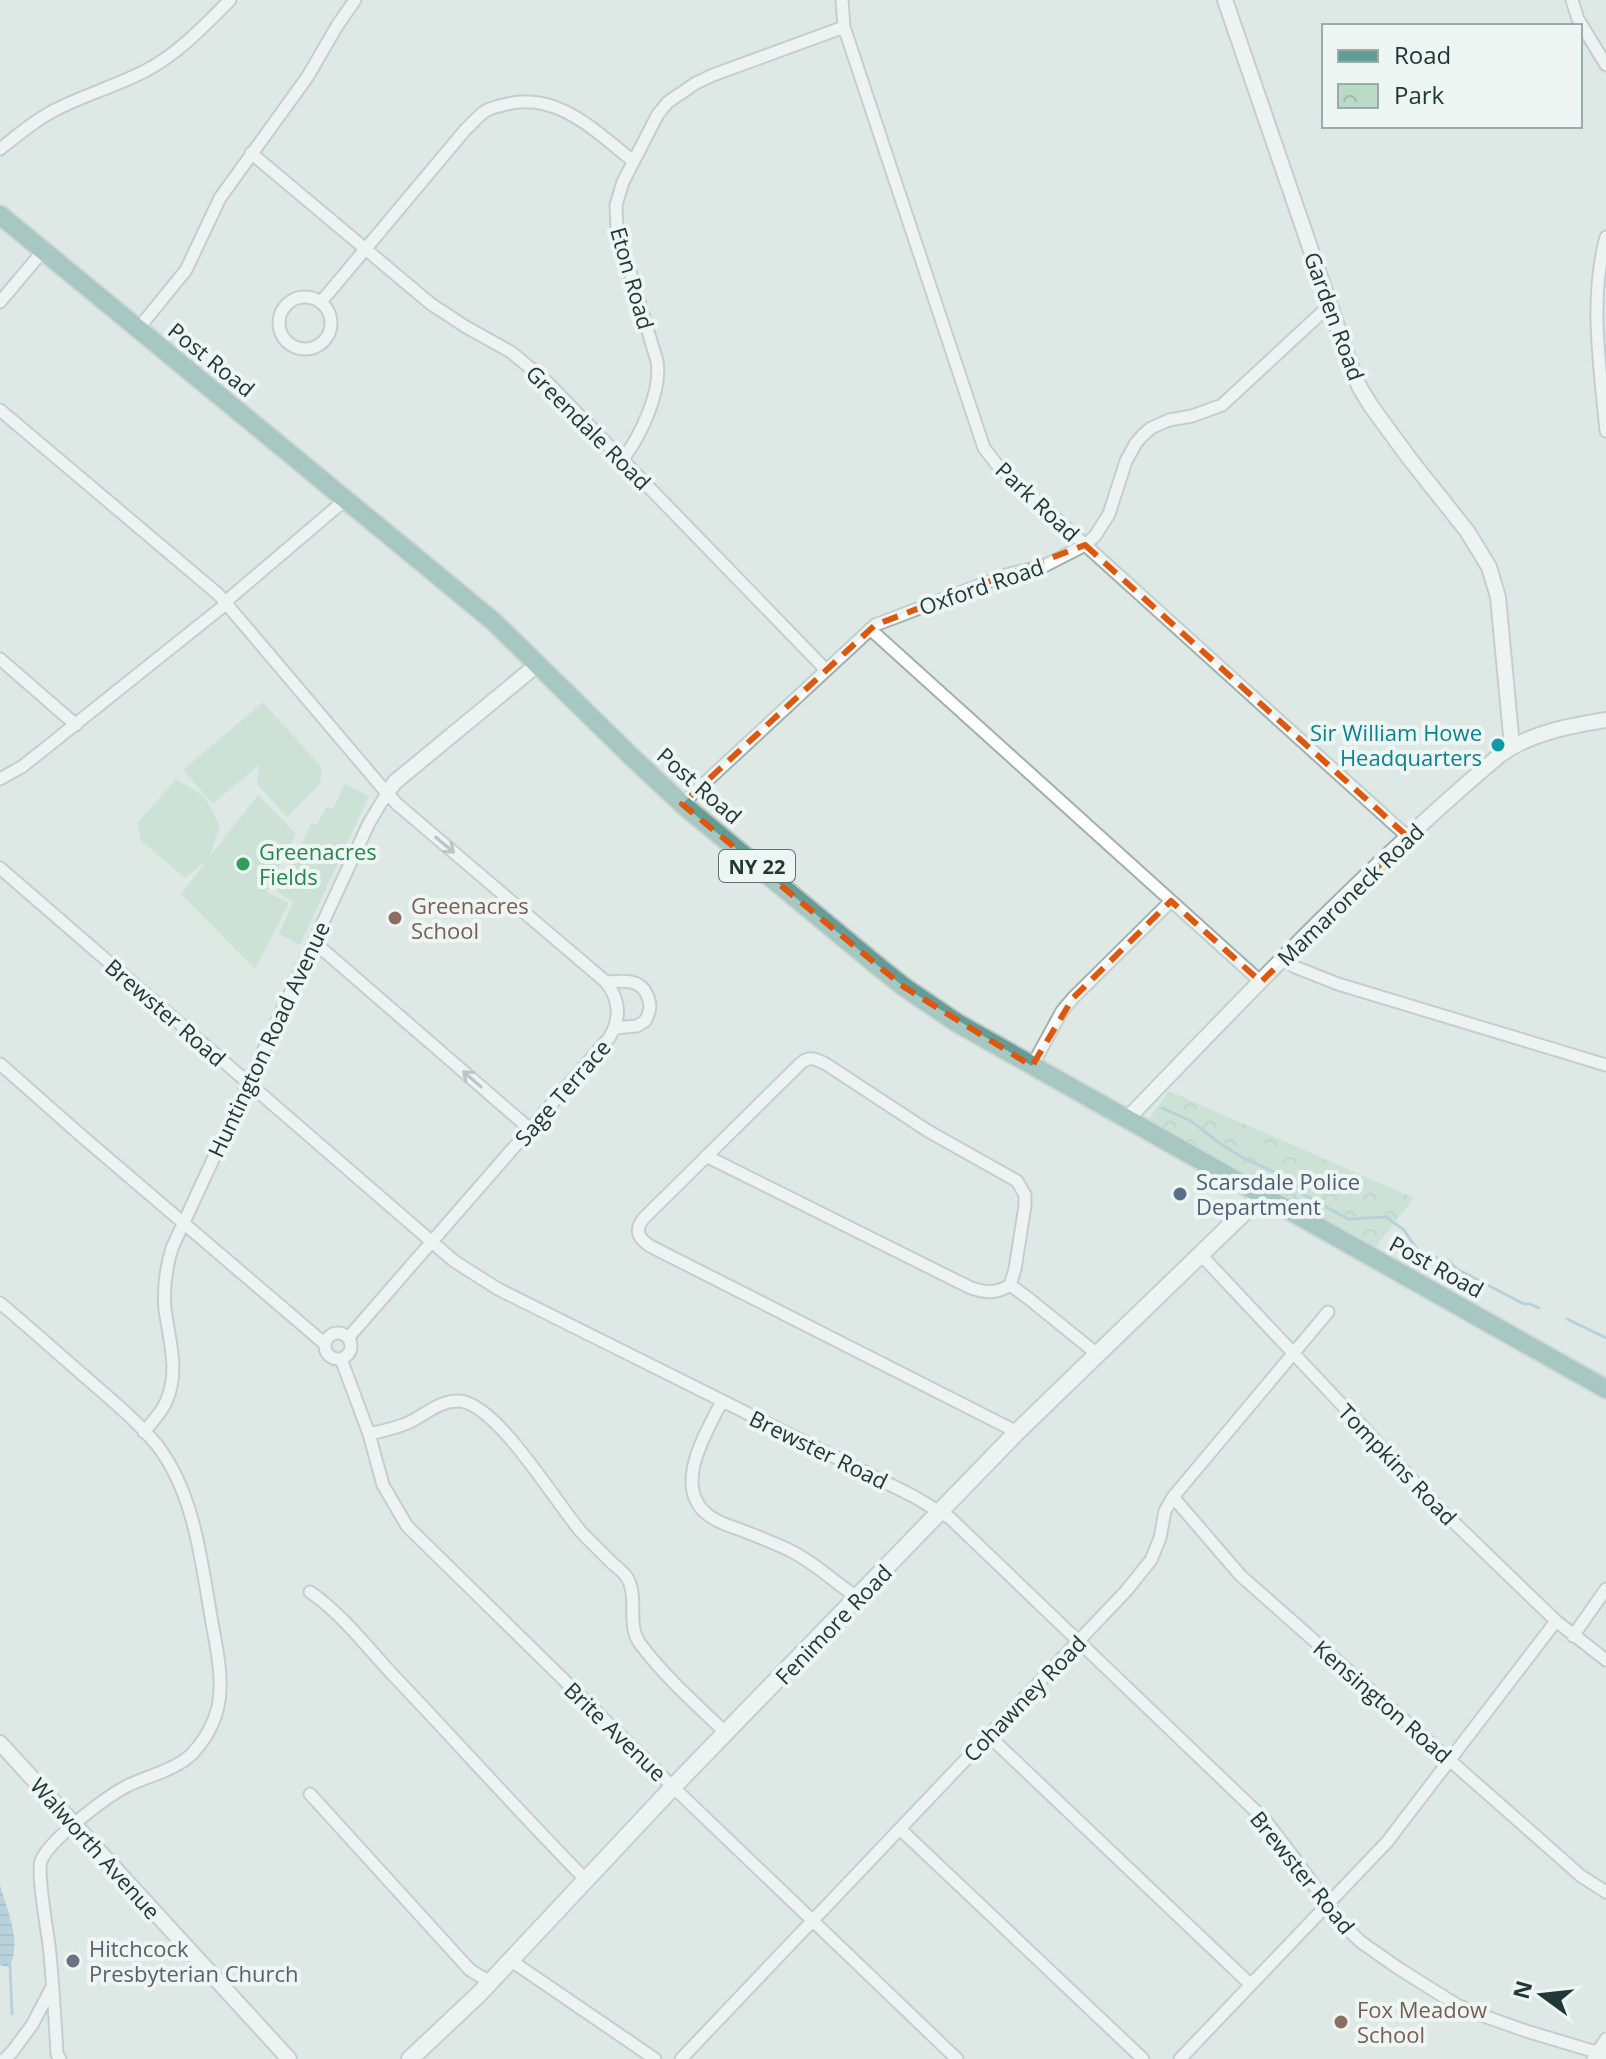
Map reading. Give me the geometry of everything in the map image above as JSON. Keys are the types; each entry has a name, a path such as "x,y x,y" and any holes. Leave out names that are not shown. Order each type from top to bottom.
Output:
{"main road":[{"name":"Post Road","path":"0,215 493,621 682,804 904,987 957,1023 1032,1066 1606,1389"},
{"name":"Fenimore Road","path":"410,2059 478,1995 673,1787 1017,1432 1262,1195"}],"street":[{"path":"0,149 36,120 157,64 191,38 230,0"},
{"path":"138,329 186,270 213,211 308,76 355,0"},
{"name":"Park Road","path":"842,0 844,27 984,448 998,466 1408,837"},
{"name":"Garden Road","path":"1225,0 1350,364 1364,395 1467,531 1489,567 1498,597 1512,746"},
{"path":"1572,0 1581,24"},
{"path":"1582,26 1606,65"},
{"name":"Eton Road","path":"623,459 651,408 659,368 615,214 618,196 633,161 658,114 677,94 713,75 844,27"},
{"path":"321,302 466,129 480,115 497,106 525,101 541,102 565,110 633,161"},
{"name":"Greendale Road","path":"251,153 431,304 511,352 530,367 826,670"},
{"path":"1606,237 1599,269 1597,306 1606,431"},
{"path":"0,302 43,251"},
{"path":"303,296 321,302 331,319 327,339 308,350 285,341 279,327 282,310 294,299 303,296"},
{"name":"Oxford Road","path":"682,804 870,629 1009,574 1044,566 1085,545 1109,514 1126,461 1143,435 1169,420 1192,416 1222,405 1330,305"},
{"path":"0,410 225,602 387,793 606,982 624,981 640,985 645,990 650,1005 645,1021 637,1026 615,1028"},
{"path":"0,779 23,766 76,725 345,500"},
{"path":"870,629 1261,982"},
{"path":"0,659 76,725"},
{"name":"Huntington Road Avenue","path":"144,1432 163,1408 172,1385 173,1364 165,1309 169,1257 373,816 395,782 538,664"},
{"name":"Mamaroneck Road","path":"1127,1119 1408,837 1482,770 1512,746 1551,731 1606,720"},
{"name":"Brewster Road","path":"0,868 454,1261 498,1289 913,1496 950,1518 1266,1821 1341,1923 1361,1942 1457,2005 1599,2055"},
{"path":"1032,1066 1062,1011 1171,901"},
{"path":"314,942 531,1130"},
{"path":"1284,959 1295,967 1338,984 1606,1065"},
{"name":"Sage Terrace","path":"348,1338 609,1038 615,1028 618,1009 613,991 606,982"},
{"path":"1010,1285 1025,1206 1025,1195 1017,1181 928,1131 826,1064 807,1058 644,1218 638,1234 640,1240 650,1246 1017,1432"},
{"name":"Brite Avenue","path":"0,1064 325,1344 331,1357 341,1359 369,1434 383,1485 407,1526 812,1922 957,2059"},
{"path":"706,1156 969,1287 995,1291 1010,1285"},
{"name":"Tompkins Road","path":"1201,1255 1437,1506 1556,1621 1606,1660"},
{"path":"1010,1285 1097,1354"},
{"path":"2,1306 130,1417 157,1446 175,1476 193,1524 220,1675 218,1706 208,1733 187,1759 126,1787 94,1808 50,1848 40,1866 57,2054 60,2059"},
{"name":"Cohawney Road","path":"681,2059 1126,1591 1151,1560 1160,1538 1165,1511 1173,1497 1328,1312"},
{"path":"325,1344 329,1336 337,1333 348,1338 350,1351 341,1359"},
{"path":"722,1401 693,1469 698,1503 707,1514 721,1522 790,1550 858,1598"},
{"path":"369,1434 410,1421 450,1402 473,1405 487,1414 584,1535 627,1578 634,1631 640,1644 726,1733"},
{"name":"Kensington Road","path":"1173,1497 1241,1576 1581,1876 1606,1892"},
{"path":"1573,1636 1606,1589"},
{"path":"310,1592 331,1610 585,1879"},
{"path":"1180,2059 1387,1842 1556,1621"},
{"path":"989,1736 1250,1984"},
{"name":"Walworth Avenue","path":"0,1743 289,2059"},
{"path":"310,1794 470,1970 490,1982"},
{"path":"900,1829 1143,2059"},
{"path":"510,1960 655,2059"},
{"path":"470,1970 478,1995"},
{"path":"8,2055 32,2025 53,1986"},
{"path":"1599,2055 1606,2039"}],"highlighted area":[{"path":"1085,545 1408,837 1261,982 1171,901 1073,998 1032,1066 904,987 682,804 875,625"}],"green space":[{"path":"263,702 322,768 320,784 287,817 257,784 259,765 213,804 183,770"},
{"name":"Greenacres Fields","path":"176,779 205,797 220,826 210,856 258,795 296,834 267,892 289,903 255,969 181,894 207,860 185,878 141,841 137,823"},
{"path":"345,784 369,796 300,945 279,934 293,902 277,892 311,824 317,825 326,807 333,808"},
{"path":"1169,1091 1414,1198 1375,1248 1149,1119"}],"water":[{"path":"0,1885 14,1936 10,1966 0,1964"}],"waterway":[{"path":"1162,1108 1191,1121 1245,1159 1295,1181 1303,1194 1348,1219 1386,1217 1404,1230 1420,1254 1449,1261 1457,1269 1524,1304 1539,1308"},
{"path":"1567,1319 1606,1338"},
{"path":"10,1965 12,2014"}],"place":[{"name":"Sir William Howe Headquarters","path":"1498,745"},
{"name":"Greenacres Fields","path":"243,864"},
{"name":"Greenacres School","path":"395,918"},
{"name":"Scarsdale Police Department","path":"1180,1194"},
{"name":"Hitchcock Presbyterian Church","path":"73,1961"},
{"name":"Fox Meadow School","path":"1341,2022"}]}
